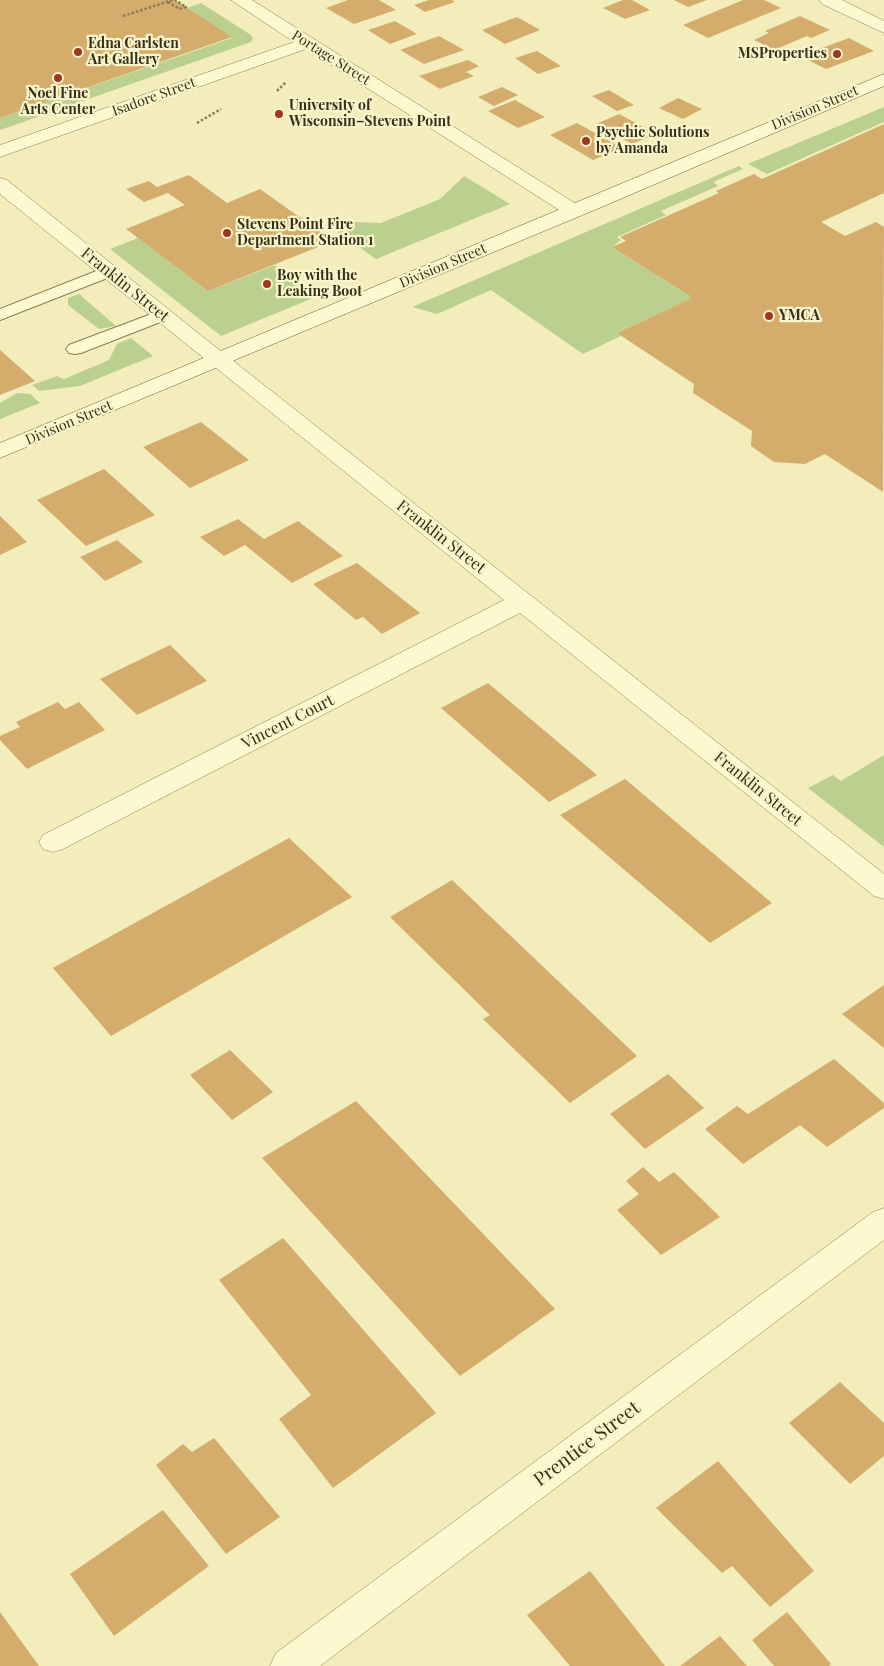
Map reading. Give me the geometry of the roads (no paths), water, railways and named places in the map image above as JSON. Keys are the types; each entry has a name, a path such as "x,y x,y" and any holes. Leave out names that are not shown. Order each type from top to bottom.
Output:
{"street":[{"name":"Portage Street","path":"240,0 574,211"},
{"path":"828,0 884,28"},
{"name":"Isadore Street","path":"0,151 307,43"},
{"name":"Division Street","path":"0,451 884,79"},
{"name":"Franklin Street","path":"0,184 218,360 884,889"},
{"name":"Vincent Court","path":"53,842 522,602"},
{"name":"Prentice Street","path":"289,1666 884,1222"}],"lane":[{"path":"0,315 109,271"},
{"path":"75,348 162,314"}],"place":[{"name":"Edna Carlsten Art Gallery","path":"78,52"},
{"name":"MSProperties","path":"837,54"},
{"name":"Noel Fine Arts Center","path":"58,78"},
{"name":"University of Wisconsin–Stevens Point","path":"279,114"},
{"name":"Psychic Solutions by Amanda","path":"586,141"},
{"name":"Stevens Point Fire Department Station 1","path":"227,233"},
{"name":"Boy with the Leaking Boot","path":"267,284"},
{"name":"YMCA","path":"769,316"}]}
